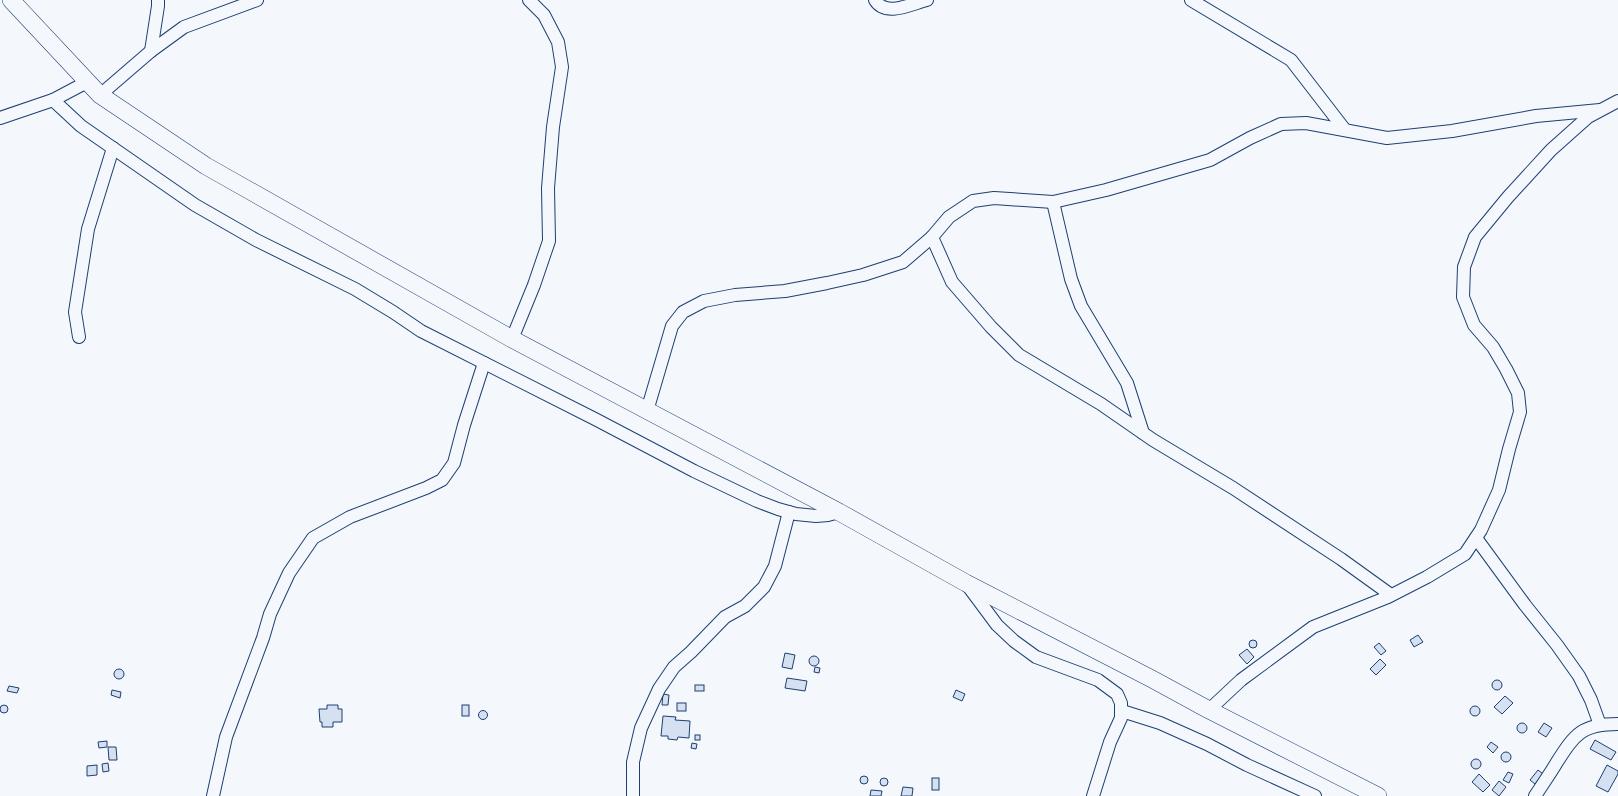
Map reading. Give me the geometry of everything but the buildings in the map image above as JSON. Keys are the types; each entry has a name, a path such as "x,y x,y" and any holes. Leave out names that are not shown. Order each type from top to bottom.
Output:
{"main road":[{"path":"11,0 100,95 206,166 512,339 839,512 966,583 1209,710 1378,796"}],"street":[{"path":"151,51 158,0"},
{"path":"100,95 151,51 184,27 257,0"},
{"path":"512,339 534,285 549,241 548,188 562,67 558,42 544,15 529,0"},
{"path":"875,0 884,8 901,9 927,0"},
{"path":"1191,0 1291,60 1345,130"},
{"path":"0,118 53,100 87,82"},
{"path":"53,100 81,126 195,205 256,240 356,289 421,331 694,471 757,501 789,512 816,516 839,512"},
{"path":"1209,710 1240,680 1313,627 1391,595 1427,577 1465,554 1476,538 1499,490 1520,412 1518,393 1506,369 1493,346 1474,324 1464,297 1464,267 1475,237 1508,197 1551,150 1588,118 1618,101"},
{"path":"647,411 672,326 683,312 704,301 734,295 785,291 827,283 863,275 903,262 932,237 949,217 973,201 994,198 1053,202 1106,190 1210,160 1250,138 1281,124 1306,123 1387,138 1452,131 1536,116 1600,110"},
{"path":"79,337 75,312 88,229 113,148"},
{"path":"1053,202 1071,279 1081,306 1127,383 1143,433"},
{"path":"932,237 952,282 991,327 1019,354 1101,404 1143,433 1239,492 1353,567 1391,595"},
{"path":"213,796 226,737 263,638 270,614 289,573 313,538 350,517 426,488 442,480 454,463 464,425 484,363"},
{"path":"633,796 634,755 641,728 659,690 674,667 725,617 744,606 764,587 775,566 789,512"},
{"path":"1476,538 1579,676 1591,700 1600,725"},
{"path":"966,583 997,625 1014,641 1036,657 1098,680 1117,694 1121,703 1121,718 1110,742 1093,796"},
{"path":"1122,711 1160,723 1315,796"},
{"path":"1535,796 1569,742 1579,733 1592,726 1618,724"}]}
